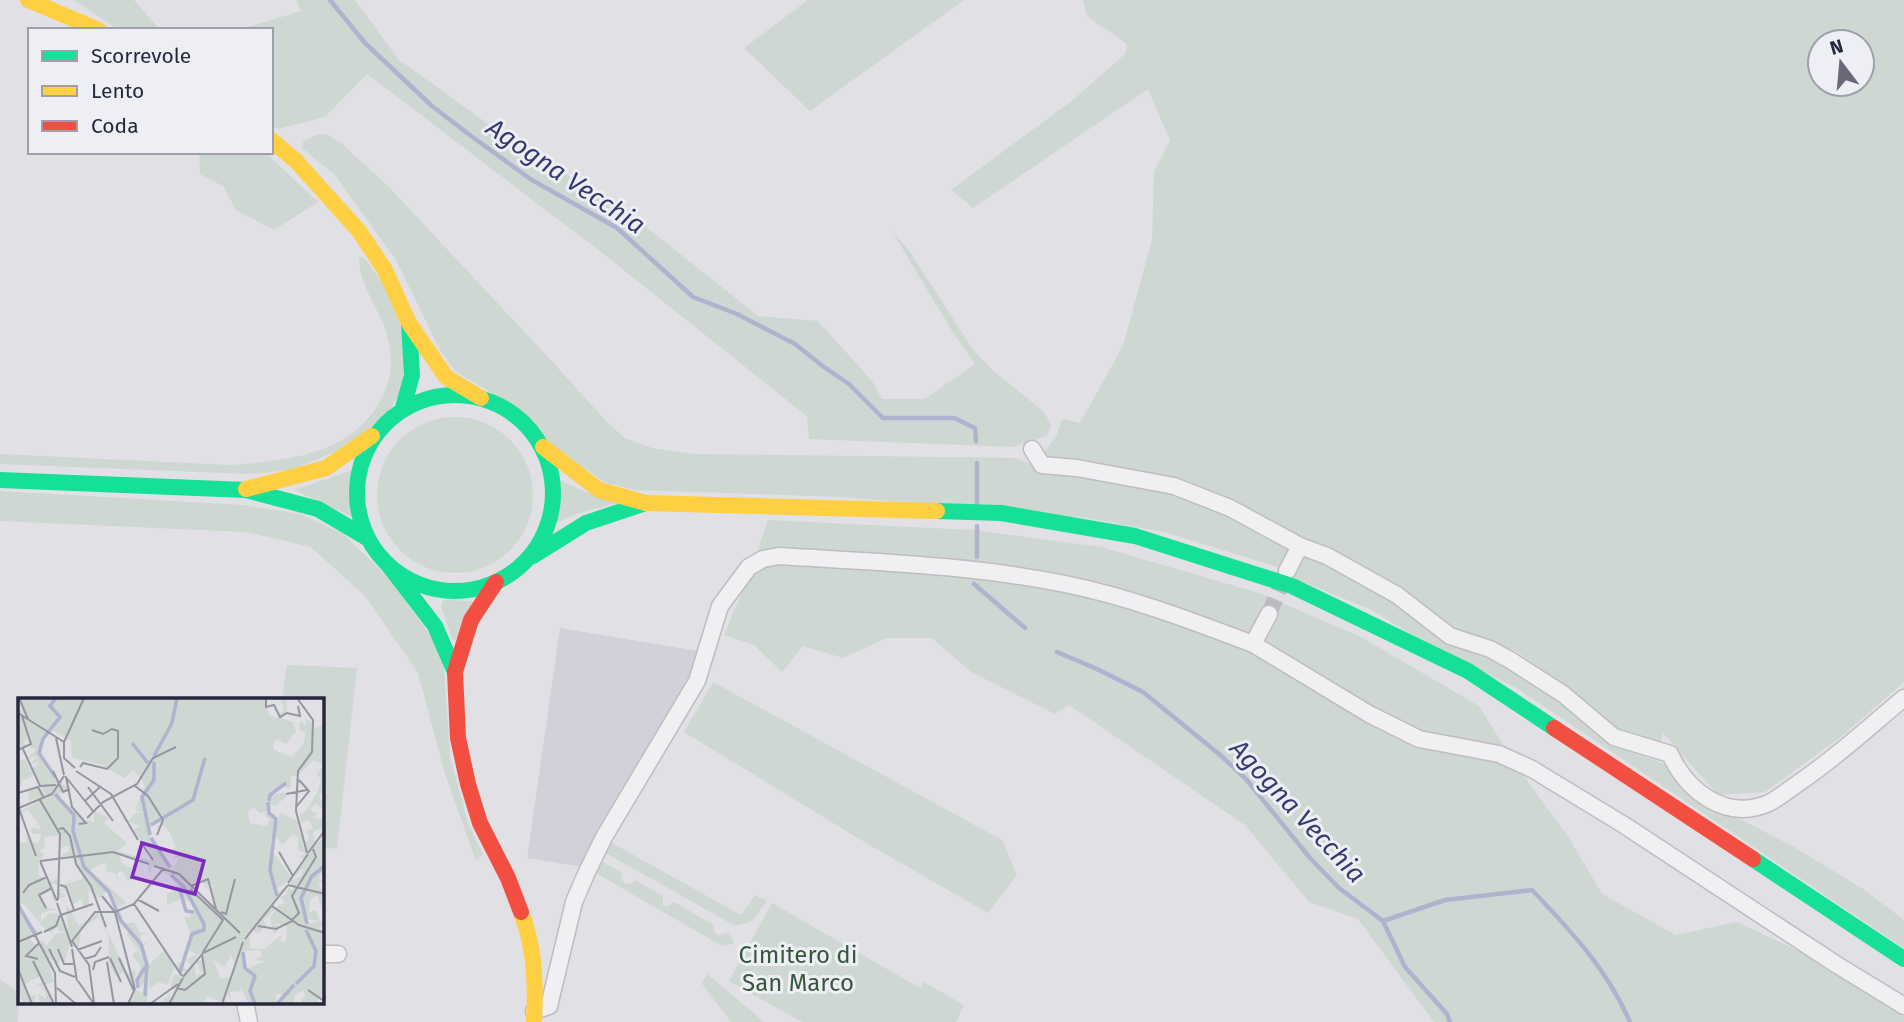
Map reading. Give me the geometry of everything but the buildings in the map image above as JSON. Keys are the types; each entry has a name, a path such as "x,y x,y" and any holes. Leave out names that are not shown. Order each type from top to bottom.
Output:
{"main road":[{"path":"28,0 95,28"},
{"path":"273,142 296,161 359,231 385,270 409,323 446,377 481,398 506,408 527,425 542,447 552,475 553,505 544,534 528,559"},
{"path":"403,408 412,375 409,323"},
{"path":"246,489 326,468 375,434 403,408 428,398 455,394 481,398"},
{"path":"375,434 362,458 356,485 358,512 367,538 435,626 455,672"},
{"path":"542,447 598,490 646,503 1001,513 1135,536 1292,586 1468,671 1904,959"},
{"path":"0,480 246,489 318,509 367,538"},
{"path":"389,566 412,582 440,590 468,590 496,582 586,523 646,503"},
{"path":"496,582 471,620 455,672 458,738 480,823 508,878 527,927 536,979 534,1017"}],"street":[{"path":"1032,449 1042,465 1077,468 1174,486 1230,508 1300,546 1327,556 1397,595 1450,636 1490,649 1510,660 1563,694 1614,737 1670,754 1677,769 1699,795 1727,807 1752,807 1768,803 1824,766 1904,698"},
{"path":"1287,571 1300,546"},
{"path":"534,1017 549,1006 574,902 604,837 697,681 720,606 749,567 763,559 779,556 943,565 1066,584 1169,612 1253,644 1370,715 1419,739 1499,754 1532,769 1624,825 1904,1006"},
{"path":"1253,644 1269,614"},
{"path":"245,1004 249,1022"}],"shaded area":[{"path":"560,628 716,654 699,693 596,869 527,858"}],"green space":[{"path":"74,0 134,0 158,28 116,28"},
{"path":"296,0 355,0 398,59 523,149 619,205 758,316 818,321 872,381 882,399 925,399 975,364 892,231 908,249 972,348 990,368 1044,412 1051,425 1050,430 1046,436 1013,447 809,439 807,416 601,252 367,74 325,117 278,129 273,126 273,28 245,28 301,11"},
{"path":"808,0 964,0 810,111 744,48"},
{"path":"1083,0 1904,0 1904,682 1842,736 1765,792 1718,795 1663,733 1660,744 1620,734 1566,687 1518,652 1451,630 1399,586 1183,483 1083,459 1050,458 1044,452 1056,437 1062,419 1080,423 1123,346 1152,240 1154,172 1170,140 1148,89 973,208 951,190 1073,100 1126,53 1127,44 1087,16"},
{"path":"327,134 387,185 607,422 625,438 652,448 694,454 1016,458 1039,468 1081,474 1172,495 1275,532 1289,547 1281,568 1164,532 1081,517 841,497 636,490 606,483 555,448 524,412 455,371 440,350 396,260 335,175 302,148 303,142 316,135"},
{"path":"199,154 267,154 318,202 274,230 236,210 223,186 200,174"},
{"path":"364,257 383,284 400,322 404,364 401,392 387,413 348,447 290,470 248,474 0,464 0,454 230,465 297,457 338,442 356,430 371,415 388,382 391,363 386,332 360,270 359,258"},
{"path":"455,417 485,423 510,440 527,465 533,495 527,525 510,550 485,567 455,573 425,567 400,550 383,525 377,495 383,465 400,440 425,423"},
{"path":"353,470 352,517 294,490"},
{"path":"558,479 618,503 579,513 556,523 559,510"},
{"path":"0,491 243,505 300,514 343,534 390,579 443,654 450,757 468,823 483,855 476,861 445,774 418,673 366,597 311,547 246,532 0,521"},
{"path":"768,520 972,530 1101,547 1259,593 1361,637 1479,706 1515,764 1569,838 1602,894 1676,935 1737,922 1807,955 1904,1017 1904,1022 1434,1022 1358,919 1309,902 1245,825 1069,705 1055,714 971,672 932,638 887,638 843,658 803,646 782,672 754,645 724,635 750,573"},
{"path":"1304,554 1395,601 1449,644 1512,668 1615,745 1664,764 1689,794 1706,808 1742,820 1794,847 1863,889 1904,920 1904,948 1518,689 1420,640 1372,610 1291,577"},
{"path":"443,600 473,601 456,640 452,639 441,606"},
{"path":"287,665 357,668 337,848 324,849 324,698 282,698"},
{"path":"713,682 1002,840 1017,875 988,913 866,843 684,732"},
{"path":"612,843 741,915 755,895 767,901 752,921 735,926 606,853"},
{"path":"603,862 622,873 621,878 626,884 635,880 663,896 663,905 668,906 674,902 714,925 714,932 718,935 728,933 735,943 722,946 596,873"},
{"name":"Cimitero di San Marco","path":"772,903 920,988 924,982 964,1005 956,1022 802,1022 729,981"},
{"path":"707,974 764,1022 731,1022 702,984"},
{"path":"0,979 18,992 19,1004 18,1022 0,1022"}],"waterway":[{"name":"Agogna Vecchia","path":"330,0 365,43 432,106 532,180 617,228 693,297 737,314 795,344 849,384 883,418 954,418 975,428 976,441"},
{"name":"Agogna Vecchia","path":"977,463 977,503"},
{"name":"Agogna Vecchia","path":"977,526 977,557"},
{"name":"Agogna Vecchia","path":"974,584 1025,628"},
{"name":"Agogna Vecchia","path":"1057,652 1143,692 1219,754 1245,778 1310,858 1339,888 1383,921 1445,900 1532,890 1599,968 1630,1022"},
{"path":"1383,921 1405,967 1447,1014 1450,1022"}],"tunnel":[{"path":"1269,614 1285,576"}],"traffic: fast":[{"path":"403,408 412,375 409,326"},
{"path":"455,395 493,402 510,411 524,424 537,438 546,455 553,493 546,531 537,548 524,562 510,575 493,584 455,591 417,584 400,575 386,562 373,548 364,531 357,493 364,455 373,438 386,424 400,411 417,402 455,395"},
{"path":"0,480 246,490 318,509 367,538"},
{"path":"533,556 586,523 646,503"},
{"path":"937,511 1001,513 1135,536 1292,586 1468,671 1554,728"},
{"path":"389,566 435,626 455,672"},
{"path":"1753,859 1904,959"}],"traffic: slow":[{"path":"28,0 94,28"},
{"path":"273,142 296,161 359,231 385,270 409,323 446,377 481,398"},
{"path":"246,489 326,468 372,436"},
{"path":"543,447 599,490 646,503 937,511"},
{"path":"521,912 534,966 534,1022"}],"traffic: jam":[{"path":"496,582 471,620 455,672 458,738 480,823 508,878 521,912"},
{"path":"1554,728 1753,859"}]}
